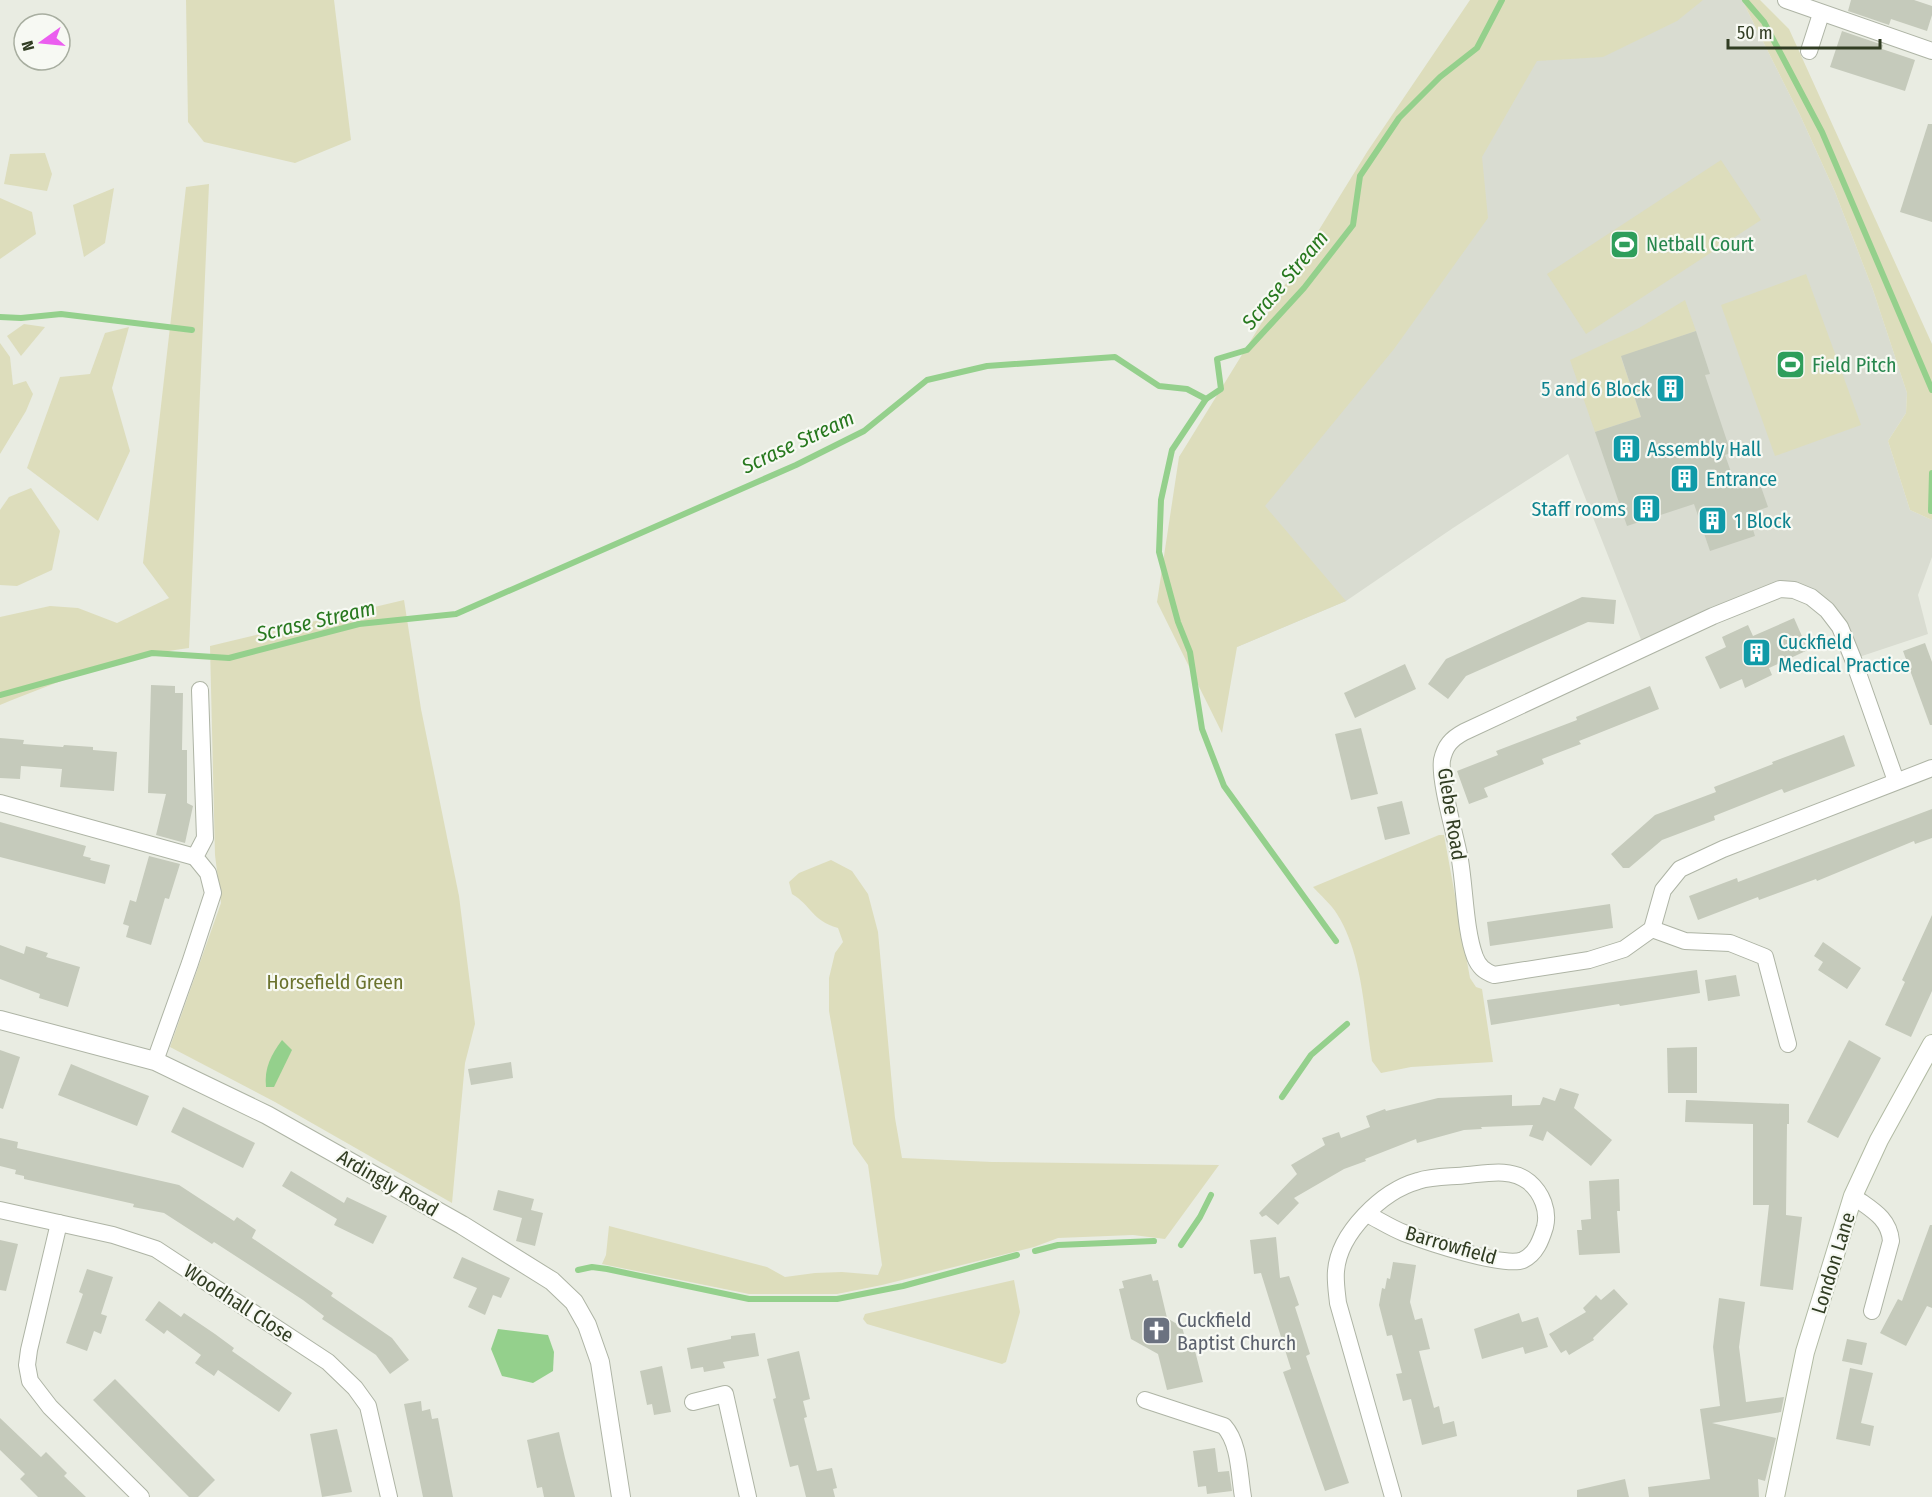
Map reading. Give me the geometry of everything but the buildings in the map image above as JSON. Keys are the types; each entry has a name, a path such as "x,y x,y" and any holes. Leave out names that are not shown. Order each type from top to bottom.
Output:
{"street":[{"path":"1786,0 1932,51"},
{"path":"1809,51 1821,14"},
{"name":"Glebe Road","path":"1652,929 1624,949 1589,960 1494,975 1482,970 1475,956 1460,862 1443,778 1442,763 1446,747 1454,738 1739,604 1780,589 1794,590 1811,597 1827,610 1840,627 1896,781"},
{"path":"195,857 205,838 201,690"},
{"path":"1788,1044 1765,957 1730,944 1685,941 1652,929 1663,890 1680,869 1723,849 1932,768"},
{"path":"0,803 195,857 208,873 213,893 154,1061"},
{"name":"Ardingly Road","path":"0,1020 154,1061 267,1115 462,1226 552,1281 574,1302 587,1324 600,1362 621,1497"},
{"name":"London Lane","path":"1775,1497 1805,1352 1853,1196 1879,1140 1932,1044"},
{"name":"Barrowfield","path":"1367,1214 1402,1232 1442,1246 1509,1262 1522,1260 1533,1254 1542,1238 1546,1222 1545,1206 1538,1192 1528,1181 1516,1174 1495,1172 1419,1180 1395,1189 1380,1200 1367,1214 1348,1237 1340,1254 1336,1271 1338,1303 1394,1497"},
{"path":"1853,1196 1884,1219 1890,1229 1890,1241 1872,1311"},
{"name":"Woodhall Close","path":"0,1210 113,1235 156,1249 328,1362 355,1388 368,1406 389,1497"},
{"path":"59,1223 29,1350 27,1365 30,1381 50,1407 141,1497"},
{"path":"693,1402 725,1394 748,1497"},
{"path":"1145,1400 1224,1426 1234,1444 1243,1497"}],"shaded area":[{"path":"1518,0 1742,0 1800,115 1835,192 1873,290 1907,393 1906,413 1888,441 1910,510 1932,520 1932,557 1918,595 1928,634 1853,659 1840,627 1794,590 1644,647 1568,454 1346,601 1237,647 1179,457"},
{"path":"282,1040 292,1050 274,1087 266,1087 269,1062"},
{"path":"498,1329 548,1335 554,1352 553,1371 533,1383 502,1376 491,1349"}],"green space":[{"path":"186,0 334,0 351,140 295,163 204,142 188,122"},
{"path":"1470,0 1703,0 1677,21 1603,57 1537,61 1482,157 1488,218 1394,349 1265,506 1346,601 1237,647 1222,733 1157,602 1179,457 1367,152"},
{"path":"1742,0 1760,0 1789,29 1932,344 1932,520 1910,510 1888,441 1906,413 1907,393 1873,290 1835,192 1800,115"},
{"path":"45,153 52,174 47,191 4,184 10,154"},
{"path":"1721,160 1761,220 1586,334 1547,274"},
{"path":"209,184 189,648 117,663 69,678 0,705 0,617 50,606 78,608 117,623 169,598 143,563 186,187"},
{"path":"114,188 105,243 84,257 73,205"},
{"path":"0,198 32,212 36,234 0,259"},
{"name":"Field Pitch","path":"1806,274 1861,425 1775,456 1721,305"},
{"path":"1685,300 1696,331 1621,357 1641,417 1595,432 1570,360 1639,328"},
{"path":"24,324 45,327 21,356 7,336"},
{"path":"129,327 112,388 130,451 98,521 27,468 60,377 90,374 105,333"},
{"path":"0,343 10,357 13,385 26,381 33,394 26,411 0,454"},
{"path":"31,488 60,531 52,570 17,586 0,585 0,510 9,497"},
{"name":"Horsefield Green","path":"404,600 421,709 459,896 475,1024 465,1063 452,1203 275,1102 170,1047 221,903 215,855 210,646"},
{"path":"1439,835 1444,835 1470,978 1476,987 1482,989 1493,1062 1411,1067 1381,1073 1372,1061 1361,985 1346,930 1329,903 1313,887"},
{"path":"831,860 852,871 868,894 878,932 895,1118 902,1158 992,1162 1219,1165 1165,1239 1133,1235 1058,1238 1034,1247 837,1294 749,1294 602,1264 606,1255 609,1226 767,1267 785,1277 842,1272 878,1275 882,1265 868,1165 853,1144 829,1011 829,978 835,953 843,942 838,928 822,921 792,894 789,882 799,873"},
{"path":"1014,1280 1020,1312 1006,1362 1002,1364 867,1324 863,1319 865,1314"}],"waterway":[{"name":"Scrase Stream","path":"0,695 152,653 229,658 359,624 456,614 796,465 864,431 927,380 987,366 1115,357 1159,386 1187,389 1206,399 1221,389 1217,359 1247,350 1304,288 1353,225 1360,176 1399,118 1440,77 1477,48 1502,0"},
{"path":"1745,0 1764,22 1822,132 1932,390"},
{"path":"0,317 21,318 61,314 192,330"},
{"path":"1206,399 1172,450 1161,500 1159,552 1178,622 1190,652 1202,729 1224,786 1336,941"},
{"path":"1931,511 1932,473"},
{"path":"1282,1097 1311,1055 1347,1024"},
{"path":"1181,1245 1200,1217 1211,1195"},
{"path":"1035,1251 1058,1245 1154,1241"},
{"path":"578,1270 592,1267 607,1269 749,1299 837,1299 903,1286 1017,1255"}],"place":[{"name":"Netball Court","path":"1625,244"},
{"name":"Field Pitch","path":"1791,365"},
{"name":"5 and 6 Block","path":"1671,389"},
{"name":"Assembly Hall","path":"1626,449"},
{"name":"Entrance","path":"1685,479"},
{"name":"Staff rooms","path":"1647,509"},
{"name":"1 Block","path":"1713,521"},
{"name":"Cuckfield Medical Practice","path":"1757,653"},
{"name":"Cuckfield Baptist Church","path":"1156,1331"}]}
